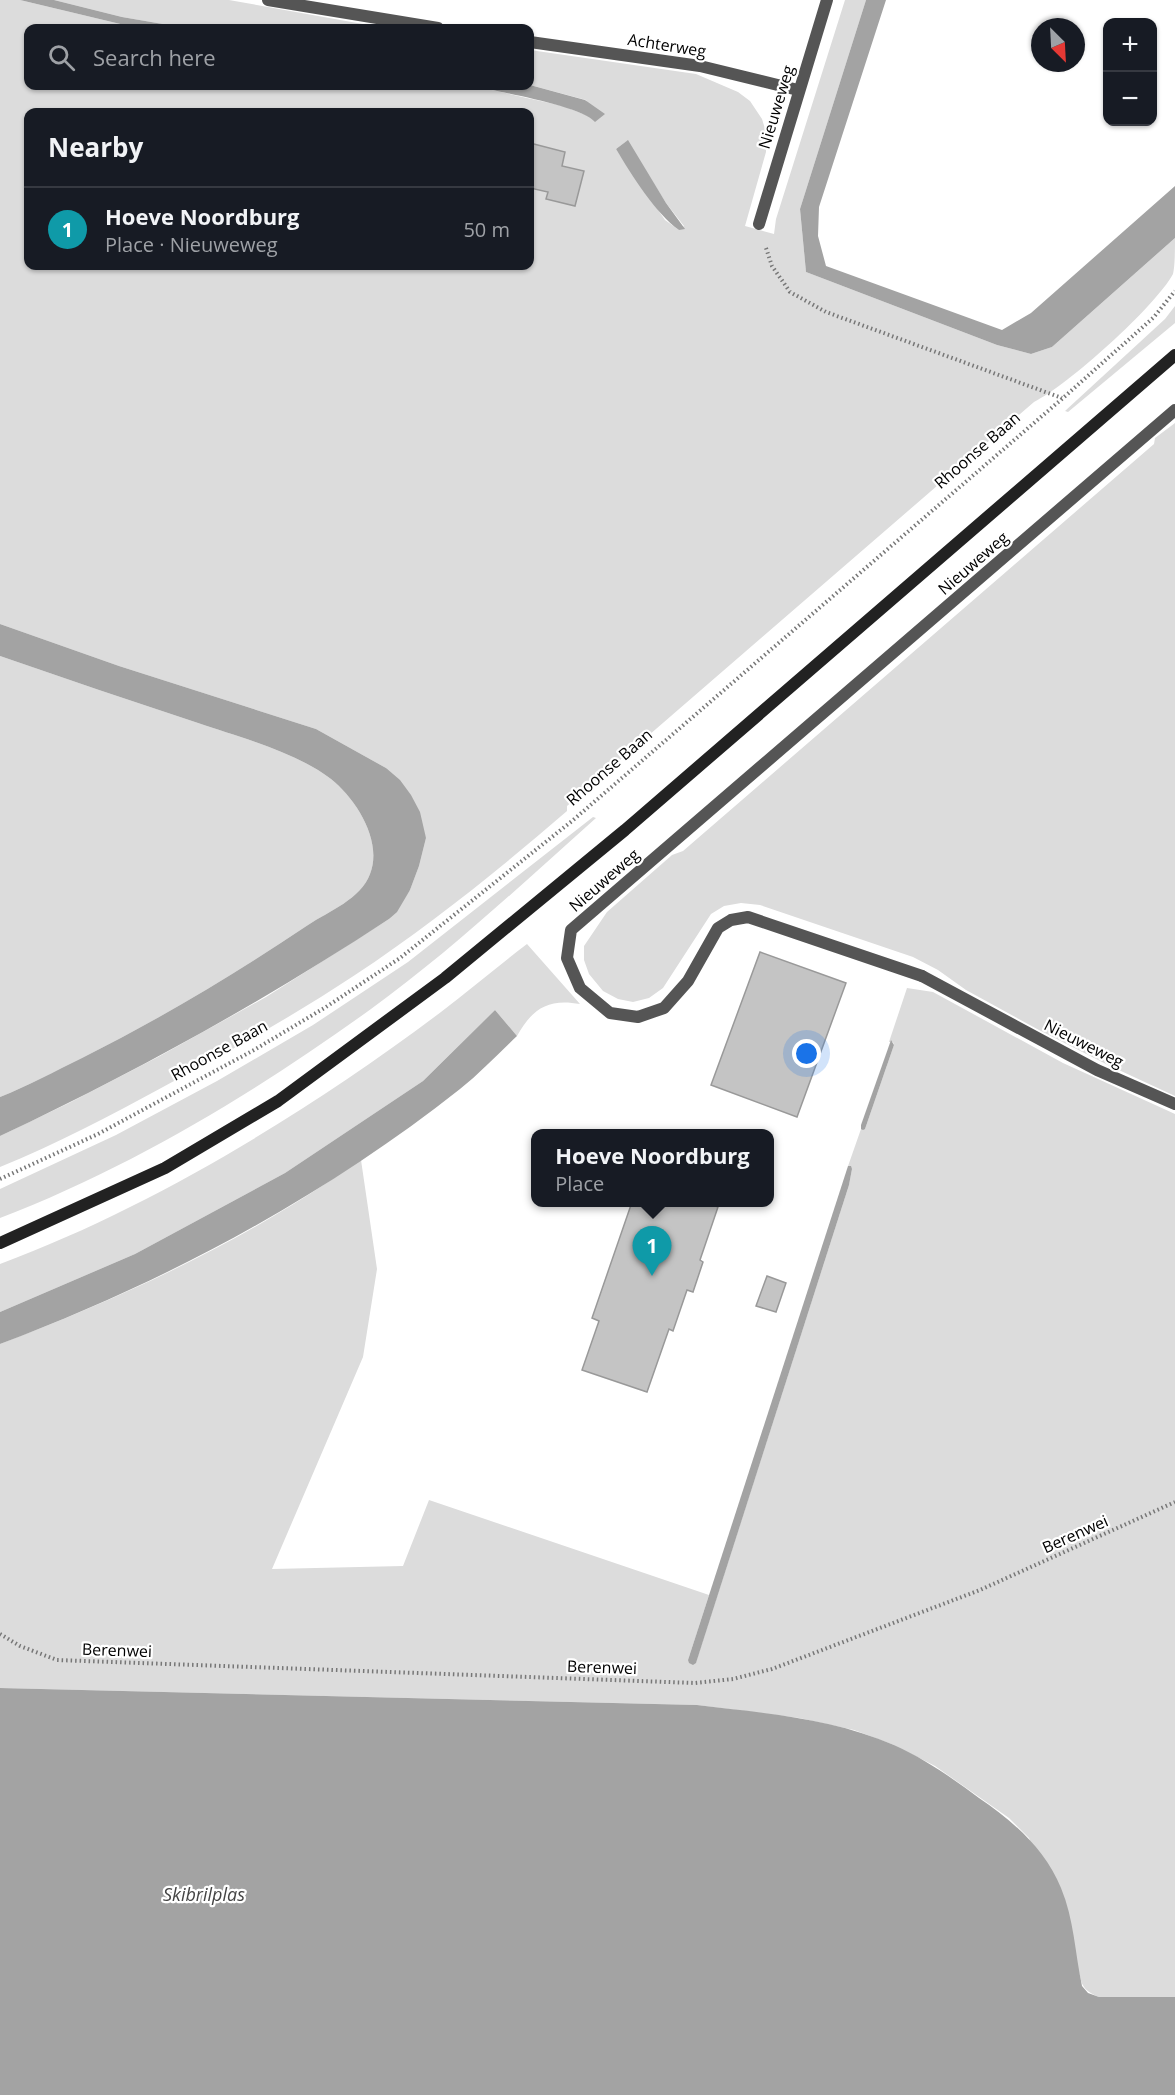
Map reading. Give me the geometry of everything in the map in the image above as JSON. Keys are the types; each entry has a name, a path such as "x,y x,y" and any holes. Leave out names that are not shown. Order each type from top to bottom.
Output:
{"main road":[{"path":"0,1243 165,1168 278,1101 446,978 625,830 1175,355"}],"street":[{"path":"268,0 414,24"},
{"name":"Nieuweweg","path":"759,224 827,0"},
{"name":"Achterweg","path":"534,43 700,66 798,90"},
{"name":"Nieuweweg","path":"1175,410 571,930 567,958 580,988 610,1013 638,1017 664,1008 688,981 718,928 731,920 748,917 922,976 1097,1070 1175,1104"}],"path":[{"path":"759,224 772,267 790,292 826,312 1063,398"},
{"name":"Rhoonse Baan","path":"0,1179 98,1134 254,1050 326,1007 400,958 572,821 1063,398 1154,317 1175,291"},
{"name":"Berenwei","path":"0,1634 20,1646 57,1660 696,1683 733,1679 772,1669 980,1590 1175,1502"}],"shaded area":[{"path":"0,0 20,0 120,24 24,24 24,90 492,90 563,106 591,117 595,122 586,100 534,86 534,51 696,74 738,92 750,101 762,119 766,132 766,152 745,226 774,234 776,219 845,0 866,0 800,209 806,272 997,345 1031,354 1052,347 1175,238 1173,274 1148,306 1110,344 1068,379 1034,402 567,806 567,811 464,896 410,937 308,1005 188,1074 103,1119 0,1167 0,1136 158,1057 266,997 389,919 410,890 426,838 386,768 316,729 119,666 0,624","holes":["627,141 666,203 684,226 679,230 665,220 616,149"]},
{"path":"54,0 229,0 363,24 163,24 122,17"},
{"path":"1175,306 1175,323 1068,412 1065,411 1165,319"},
{"path":"1175,423 1175,1096 1039,1030 966,990 938,970 913,957 760,905 741,903 724,906 711,914 663,988 649,998 633,1002 618,999 603,991 589,974 584,960 584,946 607,912 672,855 683,851 1154,444 1155,438"},
{"path":"0,656 267,746 317,769 340,787 358,809 370,835 373,861 366,883 352,897 253,961 140,1028 0,1097"},
{"path":"593,817 596,818 514,892 401,987 283,1070 192,1126 145,1151 97,1176 0,1218 0,1189 116,1135 217,1081 313,1025 408,962"},
{"path":"527,944 580,1004 559,1003 542,1008 535,1012 517,1036 495,1010 423,1081 285,1173 135,1254 0,1312 0,1264 58,1241 116,1214 173,1185 284,1120 391,1049"},
{"path":"907,988 933,992 1063,1063 1175,1114 1175,1997 1099,1997 1088,1991 1082,1984 1029,1838 1009,1818 935,1766 894,1745 854,1730 799,1718 697,1705 0,1688 0,1344 75,1314 186,1264 301,1200 361,1160 377,1269 363,1357 272,1569 403,1566 429,1500 709,1595 688,1660 696,1662 849,1185 852,1169 848,1166 861,1129 865,1129 894,1045 893,1042 889,1042"}],"water":[{"path":"20,0 54,0 122,17 163,24 120,24"},
{"path":"866,0 886,0 819,207 818,236 826,266 1002,330 1031,313 1175,186 1175,238 1052,347 1031,354 997,345 806,272 800,209"},
{"path":"534,86 585,100 605,114 595,122 574,110 492,90 534,90"},
{"path":"628,140 666,203 685,229 679,230 670,223 644,193 629,170 616,149"},
{"path":"0,624 119,666 316,729 386,768 400,780 420,812 426,838 410,890 397,912 389,919 295,978 199,1034 101,1087 0,1136 0,1097 140,1028 344,904 366,883 373,861 373,848 365,822 358,809 340,787 317,769 267,746 0,656"},
{"path":"495,1010 517,1036 460,1089 353,1166 240,1234 182,1265 61,1320 0,1344 0,1312 135,1254 285,1173 423,1081"},
{"path":"891,1040 894,1045 863,1130 861,1125"},
{"path":"848,1166 852,1169 849,1185 696,1663 693,1665 688,1660"},
{"name":"Skibrilplas","path":"0,1688 697,1705 797,1718 846,1728 870,1736 905,1750 948,1776 1004,1816 1037,1848 1061,1888 1072,1924 1082,1986 1088,1993 1099,1997 1175,1997 1175,2095 0,2095"}],"building":[{"path":"534,144 565,152 562,166 584,171 575,206 546,199 548,192 534,189"},
{"path":"760,952 846,983 797,1117 711,1085"},
{"path":"630,1207 718,1207 700,1260 703,1262 693,1292 687,1290 673,1331 669,1329 647,1392 582,1370 599,1321 592,1318"},
{"path":"767,1276 786,1283 776,1312 756,1306"}],"place":[{"name":"Hoeve Noordburg","path":"652,1276"}]}
